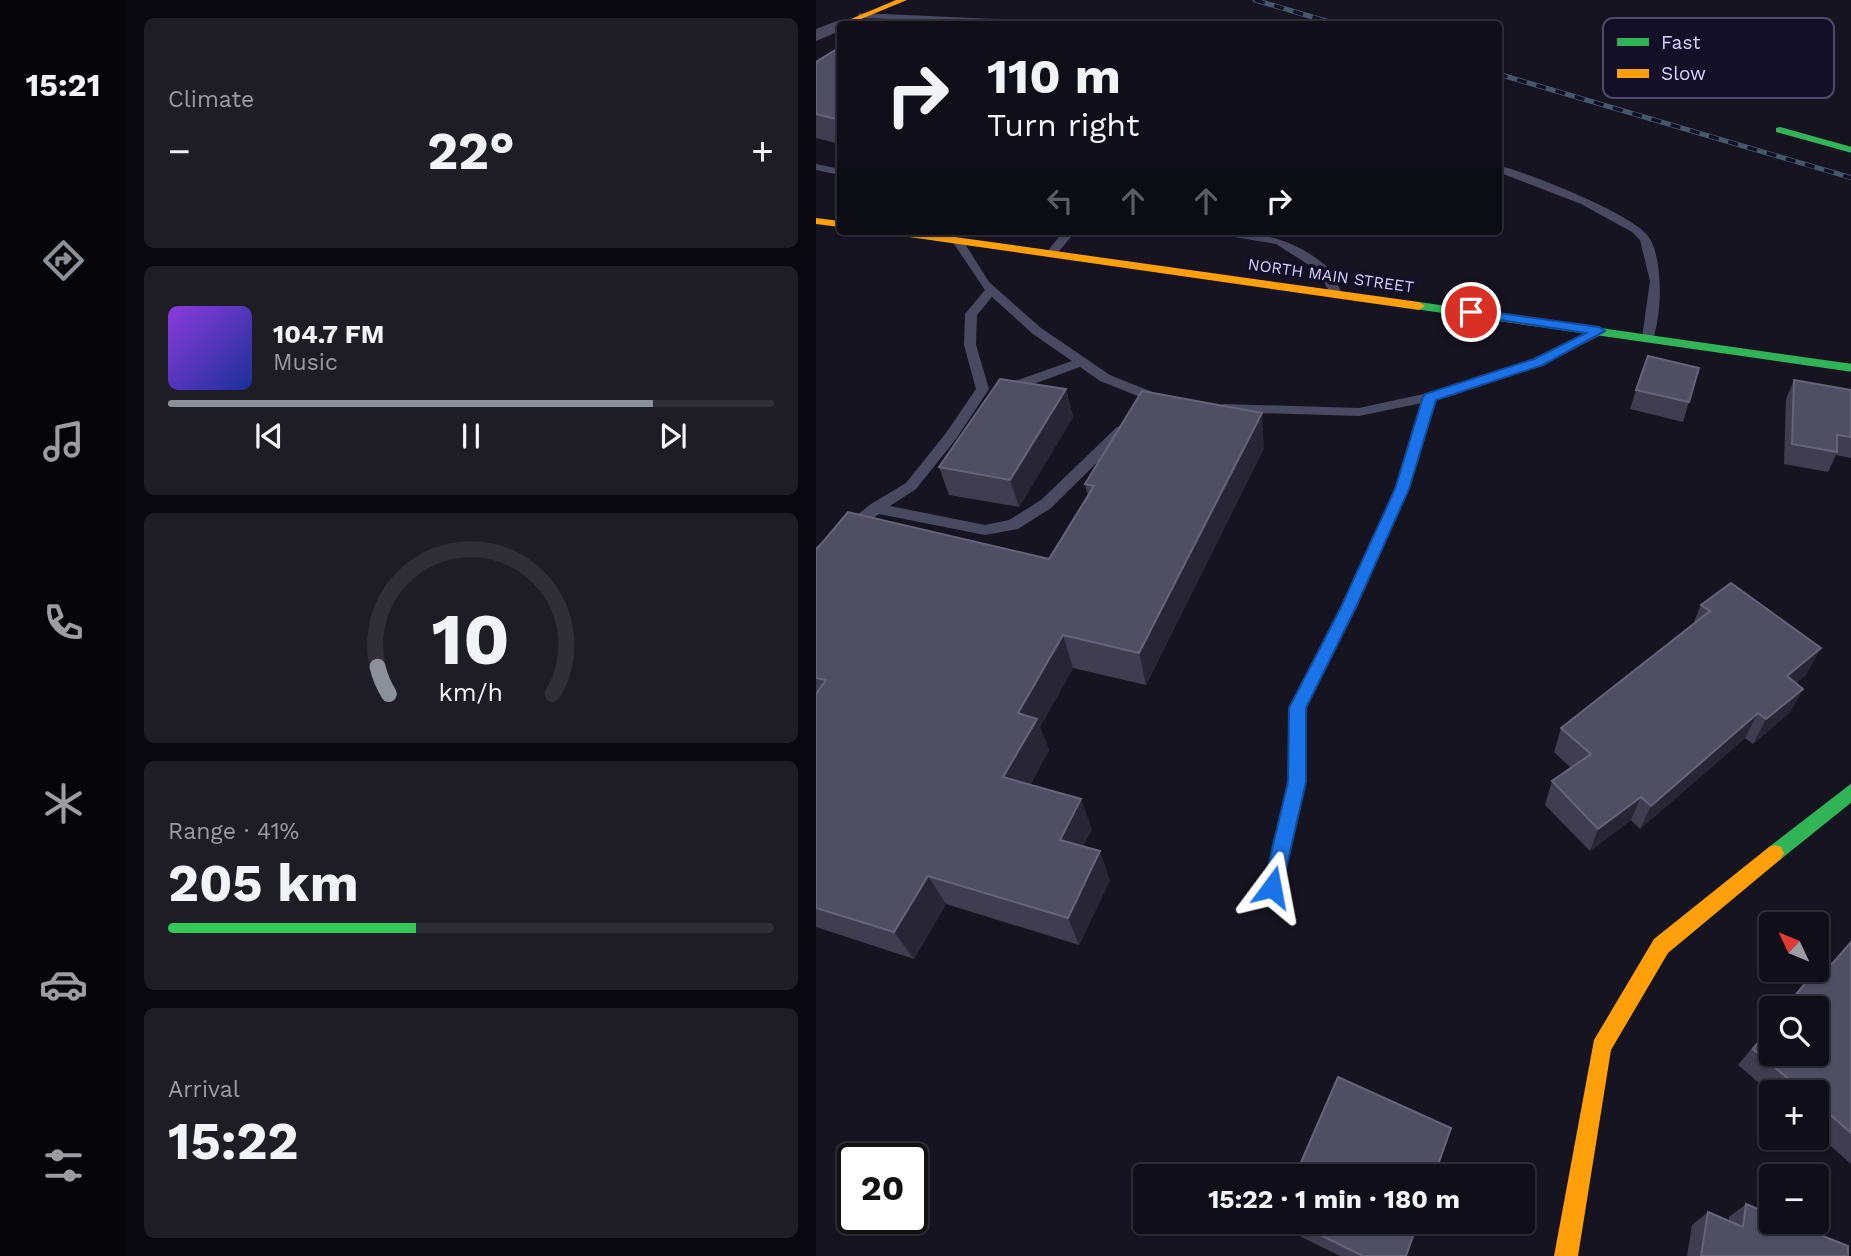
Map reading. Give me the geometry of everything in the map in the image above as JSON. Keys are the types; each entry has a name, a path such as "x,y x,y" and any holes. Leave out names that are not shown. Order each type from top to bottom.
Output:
{"main road":[{"path":"850,21 904,0"},
{"path":"1780,130 1851,150"},
{"path":"816,221 837,224"},
{"name":"NORTH MAIN STREET","path":"916,235 1851,368"},
{"path":"1566,1256 1601,1047 1661,946 1851,791"}],"street":[{"path":"816,36 837,27"}],"lane":[{"path":"861,16 999,21"},
{"path":"816,167 837,171"},
{"path":"1502,170 1585,202 1636,230 1645,239 1656,281 1648,338"},
{"path":"1051,254 1067,235"},
{"path":"1241,235 1279,241 1322,268 1336,293"},
{"path":"958,241 985,284 1037,331 1105,378 1146,400 1170,404"},
{"path":"983,389 970,345 971,314 992,290"},
{"path":"1211,407 1359,412 1430,397 1539,362 1599,331"},
{"path":"816,555 876,508 911,486 951,436 983,389 1020,384 1082,362"},
{"path":"1272,887 1297,782 1298,708 1349,607 1402,489 1430,397"},
{"path":"876,508 985,530 1013,525 1046,504 1128,423"}],"building":[{"path":"837,49 837,119 816,114 816,62"},
{"path":"1648,356 1699,368 1689,402 1636,390"},
{"path":"1000,379 1066,389 1010,480 939,467"},
{"path":"1794,380 1851,390 1851,437 1837,435 1837,452 1792,444"},
{"path":"1142,391 1262,413 1139,653 1063,635 1018,713 1037,719 1003,777 1081,799 1060,840 1100,851 1068,918 928,876 894,932 816,908 816,694 826,680 816,678 816,550 848,512 1049,559 1094,486 1085,484"},
{"path":"1731,583 1821,648 1787,676 1803,689 1766,719 1758,713 1651,806 1641,797 1598,829 1552,781 1591,754 1561,728 1710,611 1701,605"},
{"path":"1851,942 1851,1133 1829,1114 1829,1080 1790,1080 1773,1066 1829,1066 1829,996 1795,996 1806,982 1829,982 1829,962 1832,964"},
{"path":"1759,1041 1759,1054 1753,1049"},
{"path":"1338,1077 1451,1128 1438,1164 1300,1164"},
{"path":"1746,1204 1759,1210 1759,1234 1818,1234 1848,1246 1848,1256 1701,1256 1708,1212 1743,1227"},
{"path":"1318,1234 1414,1234 1406,1256 1363,1256"}],"railway":[{"path":"1255,0 1326,21"},
{"path":"1502,75 1852,178"}],"traffic: fast":[{"path":"1780,130 1852,150"},
{"path":"1419,306 1852,368"},
{"path":"1775,853 1852,791"}],"traffic: slow":[{"path":"850,21 903,0"},
{"path":"816,221 837,224"},
{"path":"916,235 1419,306"},
{"path":"1566,1256 1601,1047 1661,946 1775,853"}],"route":[{"path":"1272,887 1297,782 1298,708 1349,607 1402,489 1430,397 1539,362 1599,331 1471,312"}]}
